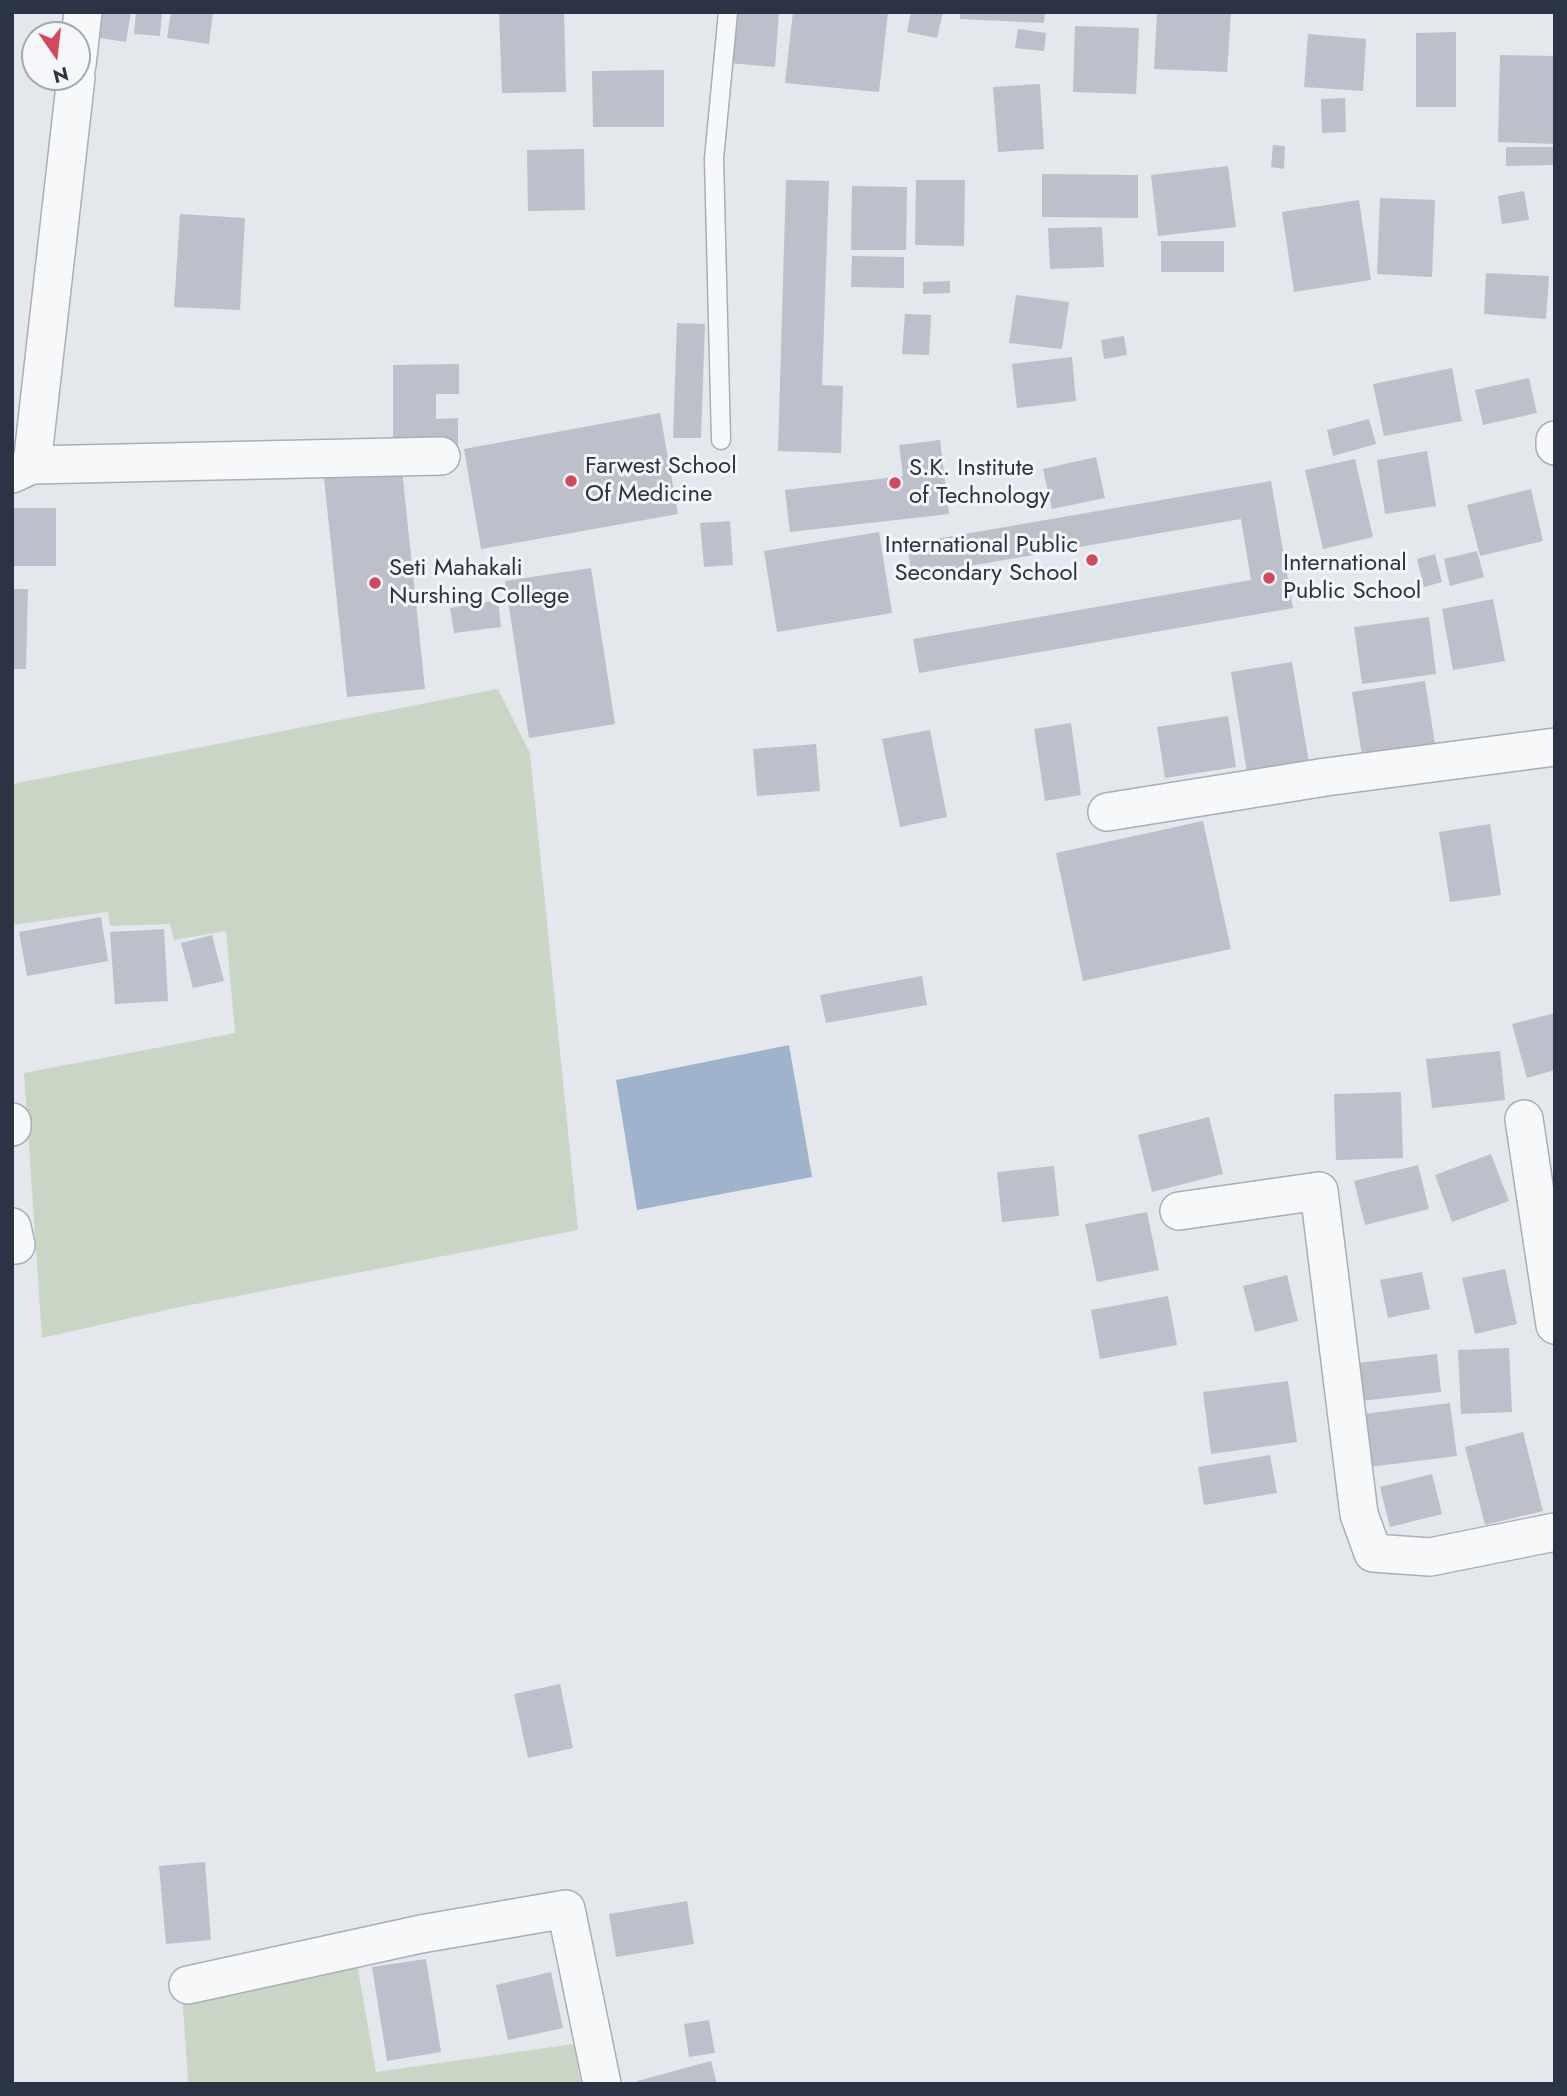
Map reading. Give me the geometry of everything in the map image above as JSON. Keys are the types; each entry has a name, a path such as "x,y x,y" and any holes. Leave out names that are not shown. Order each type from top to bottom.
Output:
{"street":[{"path":"74,91 22,470 441,456"},
{"path":"1555,440 1555,446"},
{"path":"1107,812 1325,777 1555,747"},
{"path":"1524,1119 1555,1325"},
{"path":"1179,1211 1319,1191 1359,1514 1373,1552 1430,1557 1555,1532"},
{"path":"188,1984 421,1934 566,1909 602,2084"}],"lane":[{"path":"721,440 714,159 728,12"}],"green space":[{"path":"498,689 530,753 578,1230 170,1309 42,1338 24,1073 235,1033 226,931 174,940 170,924 110,926 108,912 12,925 12,784"},
{"path":"357,1964 376,2072 574,2044 581,2084 180,2084 188,2081 182,1993"}],"water":[{"path":"789,1045 812,1177 637,1210 616,1080"}],"building":[{"path":"90,12 131,12 126,42 91,37 91,21 88,21"},
{"path":"136,12 162,12 160,36 134,34"},
{"path":"171,12 213,12 209,44 167,38"},
{"path":"499,12 564,12 566,92 502,93"},
{"path":"733,12 779,12 775,67 729,63"},
{"path":"793,12 888,12 879,92 785,83"},
{"path":"911,12 943,12 937,38 907,32"},
{"path":"960,12 1045,12 1044,23 960,19"},
{"path":"1157,12 1231,12 1227,72 1154,69"},
{"path":"1075,26 1139,28 1136,94 1073,92"},
{"path":"1018,29 1046,33 1044,51 1015,48"},
{"path":"1456,32 1456,107 1416,107 1416,33"},
{"path":"1308,34 1366,39 1363,91 1304,87"},
{"path":"1500,55 1555,56 1555,144 1498,142"},
{"path":"664,70 664,127 593,127 592,71"},
{"path":"1040,84 1044,149 998,152 993,87"},
{"path":"1345,98 1346,132 1322,133 1321,99"},
{"path":"1273,145 1285,146 1284,169 1271,167"},
{"path":"1506,147 1554,147 1554,165 1506,166"},
{"path":"584,149 585,210 528,211 527,150"},
{"path":"1228,166 1236,227 1158,236 1151,175"},
{"path":"1042,174 1138,175 1138,218 1042,217"},
{"path":"786,180 829,181 822,385 843,386 841,453 778,451"},
{"path":"916,180 965,180 964,246 915,245"},
{"path":"852,186 907,187 906,250 851,250"},
{"path":"1524,191 1529,220 1502,224 1498,196"},
{"path":"1380,198 1435,200 1432,277 1377,274"},
{"path":"1359,200 1371,280 1294,292 1282,212"},
{"path":"180,214 245,218 240,310 174,307"},
{"path":"1102,227 1104,267 1050,269 1048,228"},
{"path":"1161,241 1224,241 1224,272 1161,272"},
{"path":"852,256 904,257 904,288 851,287"},
{"path":"1486,273 1549,276 1546,319 1484,314"},
{"path":"950,281 950,293 923,294 923,282"},
{"path":"1016,295 1069,302 1062,349 1009,343"},
{"path":"905,314 931,315 929,355 902,354"},
{"path":"677,323 705,324 701,438 673,438"},
{"path":"1124,336 1127,355 1104,359 1101,340"},
{"path":"1072,357 1076,401 1017,408 1012,364"},
{"path":"459,364 459,394 436,394 436,419 458,418 458,446 393,447 393,365"},
{"path":"1452,368 1462,421 1384,436 1373,384"},
{"path":"1529,378 1537,413 1483,425 1475,390"},
{"name":"Farwest School Of Medicine","path":"660,413 678,514 481,549 464,449"},
{"path":"1369,419 1376,444 1333,456 1327,430"},
{"name":"S.K. Institute of Technology","path":"940,440 949,514 790,532 785,490 903,476 899,445"},
{"path":"1427,451 1436,506 1385,514 1377,460"},
{"path":"1096,457 1105,498 1052,509 1043,469"},
{"path":"1355,459 1373,537 1323,549 1305,470"},
{"name":"Seti Mahakali Nurshing College","path":"402,470 425,689 347,697 324,478"},
{"name":"International Public School","path":"1271,481 1293,608 919,673 913,639 1251,580 1241,519 912,576 907,544"},
{"path":"1531,489 1543,541 1480,556 1467,505"},
{"path":"12,508 56,508 56,566 12,566"},
{"path":"730,521 733,565 704,567 700,523"},
{"path":"879,532 892,613 777,632 764,551"},
{"path":"1477,551 1484,577 1450,586 1444,559"},
{"path":"1435,554 1442,582 1424,587 1417,559"},
{"path":"591,568 615,724 529,738 505,581"},
{"path":"12,589 28,589 26,669 12,669"},
{"path":"1493,599 1505,661 1453,670 1442,609"},
{"path":"498,600 501,627 454,633 450,608"},
{"path":"1429,617 1436,674 1362,684 1354,627"},
{"path":"1292,662 1309,763 1247,773 1231,672"},
{"path":"1425,681 1435,744 1362,756 1352,692"},
{"path":"1228,716 1236,767 1165,778 1157,727"},
{"path":"1071,723 1081,795 1045,801 1034,729"},
{"path":"930,730 947,817 900,827 882,739"},
{"path":"816,744 820,791 757,796 753,749"},
{"path":"1203,821 1231,949 1083,981 1056,853"},
{"path":"1490,824 1501,895 1450,902 1439,832"},
{"path":"101,917 108,961 27,976 19,932"},
{"path":"164,929 168,1001 115,1004 110,932"},
{"path":"212,935 224,981 193,988 181,943"},
{"path":"922,976 927,1005 826,1023 820,995"},
{"path":"1555,1013 1555,1070 1527,1078 1512,1024"},
{"path":"1500,1051 1505,1100 1432,1108 1426,1059"},
{"path":"1401,1092 1403,1158 1336,1160 1334,1094"},
{"path":"1209,1117 1223,1174 1152,1192 1138,1135"},
{"path":"1491,1154 1509,1201 1452,1222 1435,1175"},
{"path":"1418,1165 1429,1209 1365,1225 1354,1181"},
{"path":"1054,1166 1059,1216 1002,1222 997,1172"},
{"path":"1147,1212 1159,1270 1097,1282 1085,1224"},
{"path":"1505,1269 1517,1324 1475,1334 1462,1278"},
{"path":"1422,1272 1430,1309 1388,1318 1380,1280"},
{"path":"1287,1275 1298,1321 1255,1332 1243,1286"},
{"path":"1168,1296 1177,1345 1100,1359 1091,1310"},
{"path":"1509,1348 1512,1412 1461,1414 1458,1350"},
{"path":"1437,1354 1441,1392 1361,1401 1357,1363"},
{"path":"1288,1381 1297,1442 1211,1454 1203,1392"},
{"path":"1450,1403 1457,1456 1369,1467 1363,1414"},
{"path":"1523,1432 1543,1511 1485,1525 1465,1447"},
{"path":"1270,1455 1277,1493 1204,1505 1198,1467"},
{"path":"1432,1474 1442,1514 1390,1527 1380,1487"},
{"path":"560,1684 573,1748 528,1758 514,1694"},
{"path":"205,1862 211,1940 166,1944 159,1866"},
{"path":"687,1901 694,1944 616,1957 609,1914"},
{"path":"426,1959 441,2052 387,2061 372,1967"},
{"path":"551,1972 563,2028 508,2040 496,1985"},
{"path":"709,2020 715,2053 689,2057 684,2024"},
{"path":"711,2061 717,2084 638,2084 637,2081"}],"place":[{"name":"Farwest School Of Medicine","path":"571,481"},
{"name":"S.K. Institute of Technology","path":"895,483"},
{"name":"International Public Secondary School","path":"1092,560"},
{"name":"International Public School","path":"1269,578"},
{"name":"Seti Mahakali Nurshing College","path":"375,583"}]}
